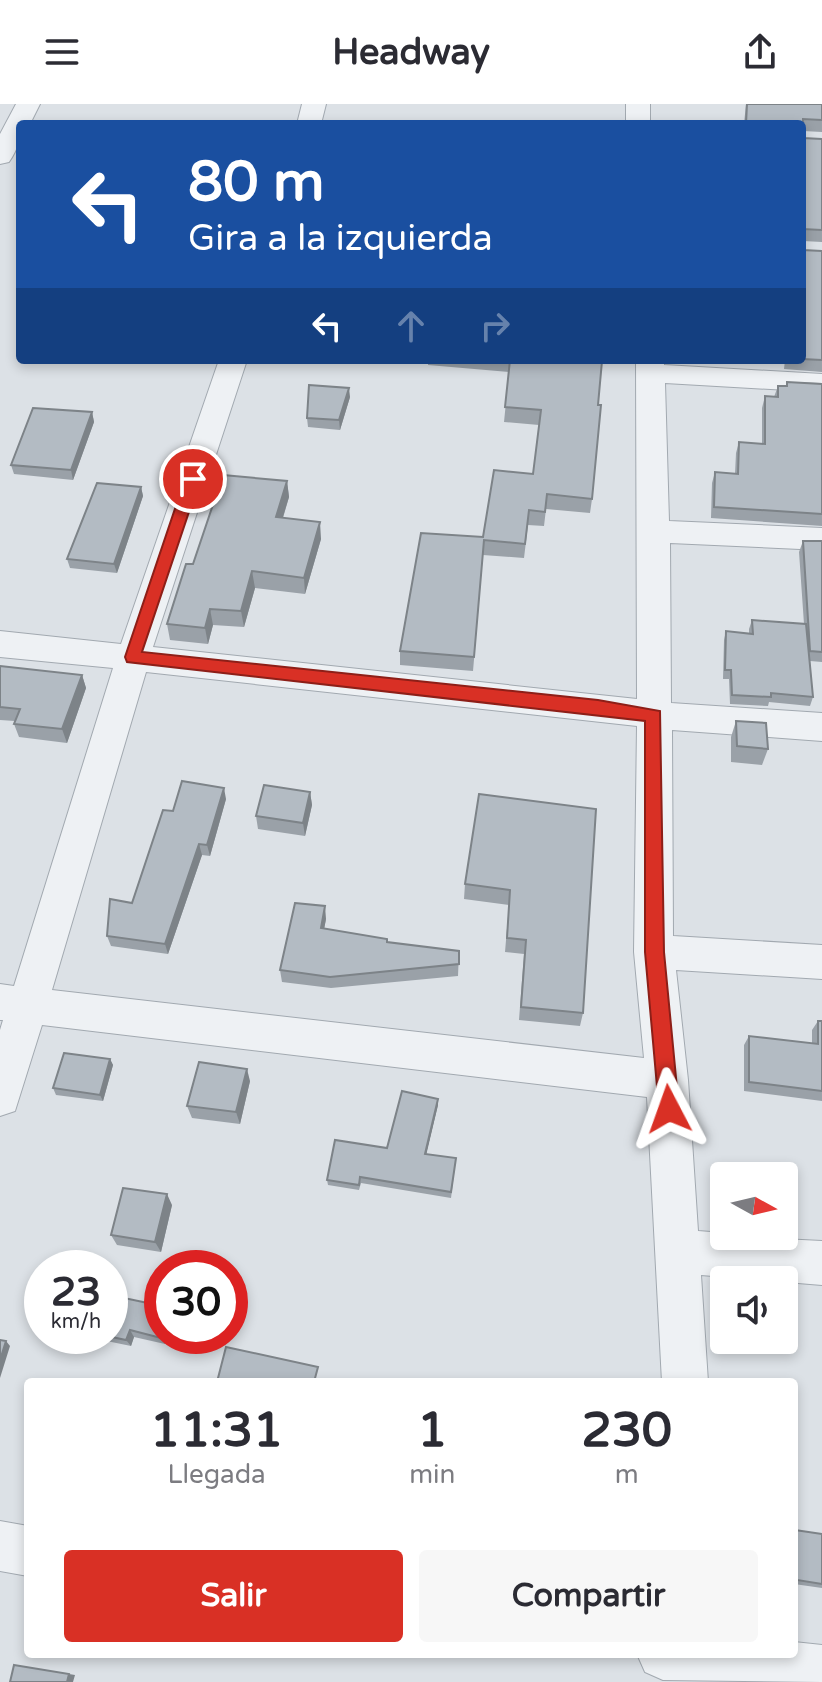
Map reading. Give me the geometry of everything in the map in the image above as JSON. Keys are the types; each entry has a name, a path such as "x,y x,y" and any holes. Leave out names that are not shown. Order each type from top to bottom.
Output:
{"street":[{"path":"0,156 16,126"},
{"path":"0,1097 14,1004 232,364"},
{"path":"685,1378 667,1080 654,952 654,531 650,367 822,383"},
{"path":"654,531 822,539"},
{"path":"0,644 598,706 654,715 822,727"},
{"path":"654,952 822,962"},
{"path":"14,1004 667,1080"},
{"path":"677,1251 822,1263"},
{"path":"0,1546 24,1550"},
{"path":"693,1663 822,1671"}],"building":[{"path":"747,104 822,104 822,120 746,120"},
{"path":"806,138 822,139 822,230 806,229"},
{"path":"806,250 822,251 822,360 806,359"},
{"path":"510,364 602,364 592,499 547,494 545,512 529,510 525,544 484,540 474,657 400,651 421,533 483,537 494,470 533,474 541,410 505,407"},
{"path":"787,382 822,384 822,514 714,507 715,472 738,474 739,442 765,444 765,396 778,397 778,386 787,386"},
{"path":"309,385 349,388 339,420 307,418"},
{"path":"33,408 92,412 71,470 11,465"},
{"path":"223,475 287,481 276,517 320,522 304,578 252,571 241,611 210,609 205,628 167,624 186,564 193,564"},
{"path":"97,483 141,487 114,564 67,559"},
{"path":"803,541 822,541 822,652 810,651"},
{"path":"752,620 806,624 813,697 771,693 771,697 732,695 731,670 725,670 726,631 753,634"},
{"path":"0,666 82,675 62,729 14,724 20,709 0,707"},
{"path":"736,721 766,723 768,749 737,746"},
{"path":"182,781 224,788 207,845 199,844 165,944 107,936 110,899 132,903 163,810 173,811"},
{"path":"264,785 310,792 303,823 256,816"},
{"path":"479,794 596,809 583,1013 521,1007 526,940 507,938 510,890 465,884"},
{"path":"295,903 325,906 321,928 387,939 387,942 459,951 459,964 330,977 280,970"},
{"path":"818,1021 822,1021 822,1091 749,1082 749,1036 818,1044"},
{"path":"64,1053 110,1059 100,1095 53,1088"},
{"path":"199,1062 247,1069 236,1112 187,1106"},
{"path":"402,1091 438,1099 425,1154 456,1158 451,1192 360,1177 359,1185 327,1180 335,1140 387,1148"},
{"path":"123,1188 167,1194 155,1242 111,1235"},
{"path":"128,1299 144,1302 144,1334 130,1330 128,1335"},
{"path":"0,1340 6,1341 0,1360"},
{"path":"248,1352 318,1367 315,1378 218,1378 224,1354"},
{"path":"798,1530 822,1534 822,1584 798,1580"},
{"path":"14,1665 69,1674 67,1682 10,1682"}],"route":[{"path":"193,479 133,657 598,706 654,715 654,952 669,1109"}]}
